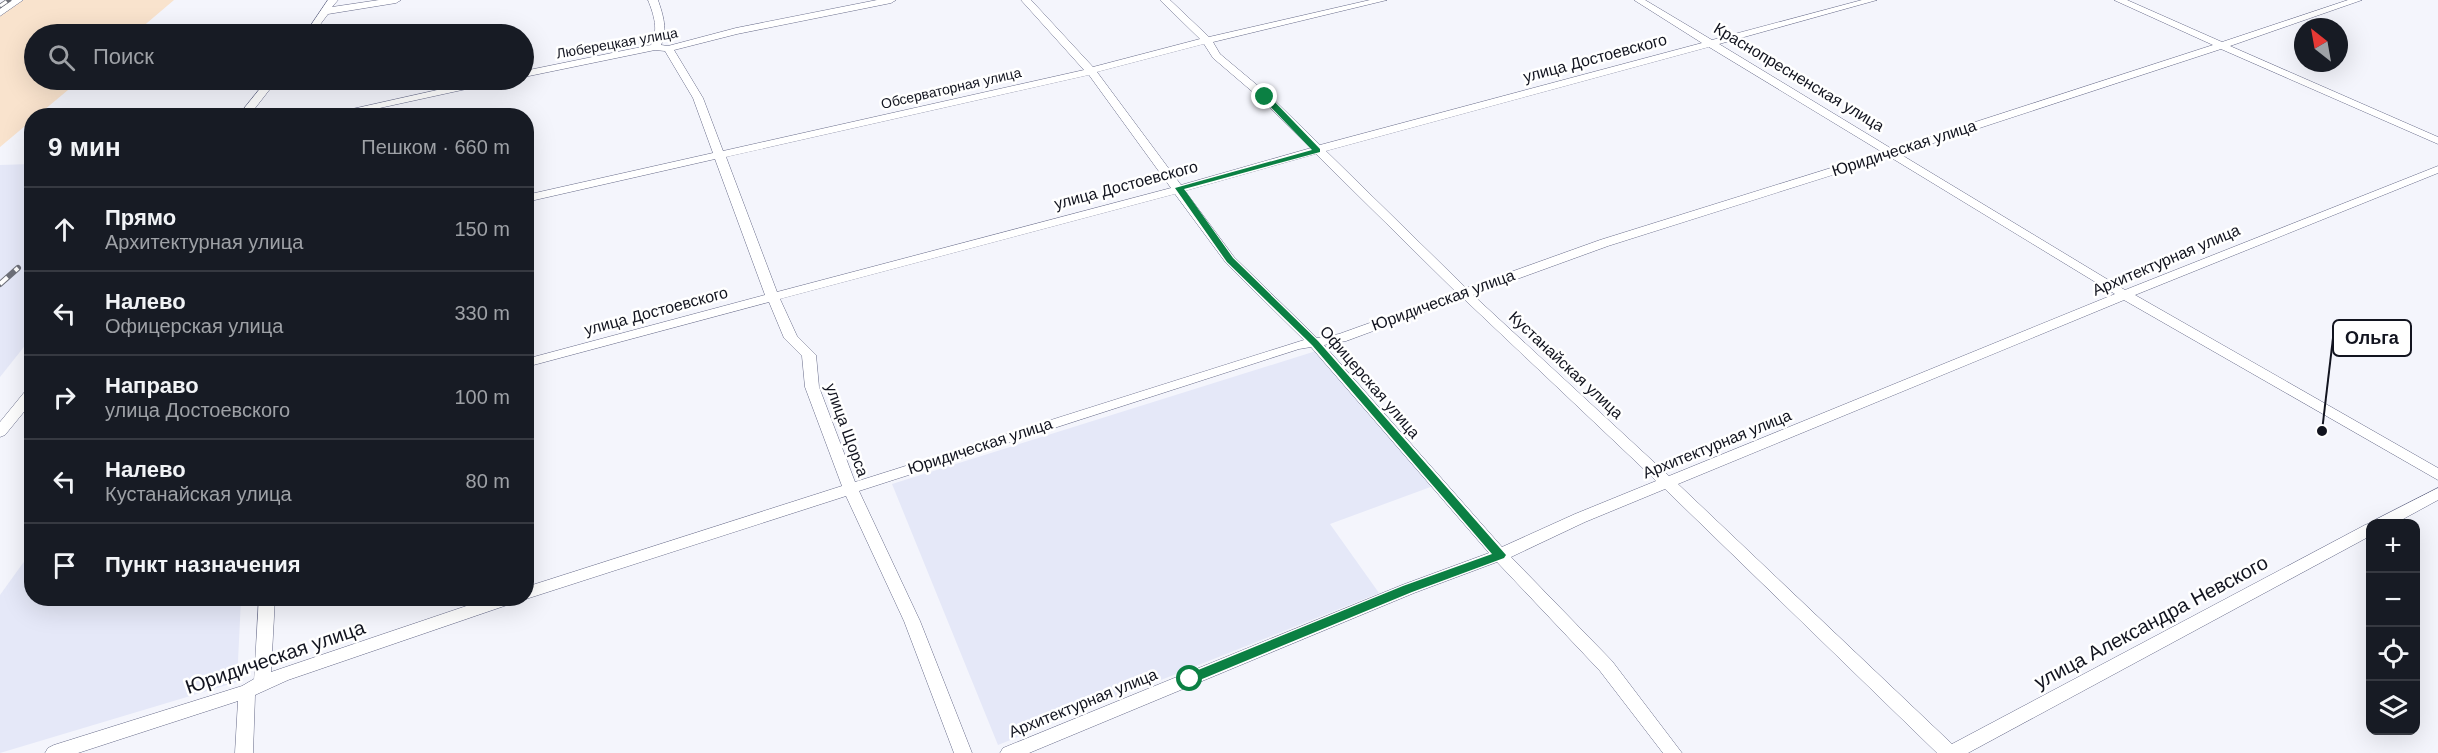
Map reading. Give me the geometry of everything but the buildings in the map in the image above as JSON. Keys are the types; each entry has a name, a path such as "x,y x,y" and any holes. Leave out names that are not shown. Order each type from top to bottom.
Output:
{"street":[{"path":"0,13 18,0"},
{"path":"317,24 333,0"},
{"path":"327,11 396,0"},
{"path":"652,0 660,21 662,48"},
{"name":"Люберецкая улица","path":"534,72 891,0"},
{"name":"Офицерская улица","path":"1026,0 1091,71 1230,260 1315,343 1500,555 1606,666 1672,753"},
{"name":"Кустанайская улица","path":"1165,0 1207,40 1216,56 1265,97 1317,151 1464,293 1950,753"},
{"name":"Обсерваторная улица","path":"534,197 1091,71 1207,40 1382,0"},
{"name":"Краснопресненская улица","path":"1639,0 2127,296 2438,475"},
{"name":"улица Достоевского","path":"534,361 1872,0"},
{"path":"2119,0 2438,141"},
{"name":"Юридическая улица","path":"534,590 1286,348 1315,343 1420,311 1604,243 1883,154 1894,153 2357,0"},
{"name":"улица Щорса","path":"662,48 698,98 772,296 791,338 809,355 812,387 850,488 912,621 963,753"},
{"path":"249,108 264,90"},
{"path":"363,108 447,90"},
{"name":"Архитектурная улица","path":"1009,753 1407,589 1500,555 1580,518 1667,485 2282,230 2438,169"},
{"path":"0,432 24,402"},
{"path":"2389,519 2438,493"},
{"name":"улица Александра Невского","path":"1950,753 2366,531"},
{"path":"244,753 266,606"},
{"name":"Юридическая улица","path":"54,753 487,606"}],"shaded area":[{"path":"20,0 174,0 146,24 24,24 24,90 68,90 46,108 24,108 24,127 0,147 0,14"},
{"path":"24,164 24,347 0,377 0,165"},
{"path":"1316,351 1436,485 1330,524 1379,593 998,745 892,484"},
{"path":"24,562 24,606 241,606 237,682 0,753 0,595"}],"railway":[{"path":"0,6 9,0"},
{"path":"0,284 18,268"}],"place":[{"name":"Ольга","path":"2322,431"}],"route":[{"path":"1190,679 1407,589 1500,555 1315,343 1230,260 1179,188 1317,151 1265,97"}]}
